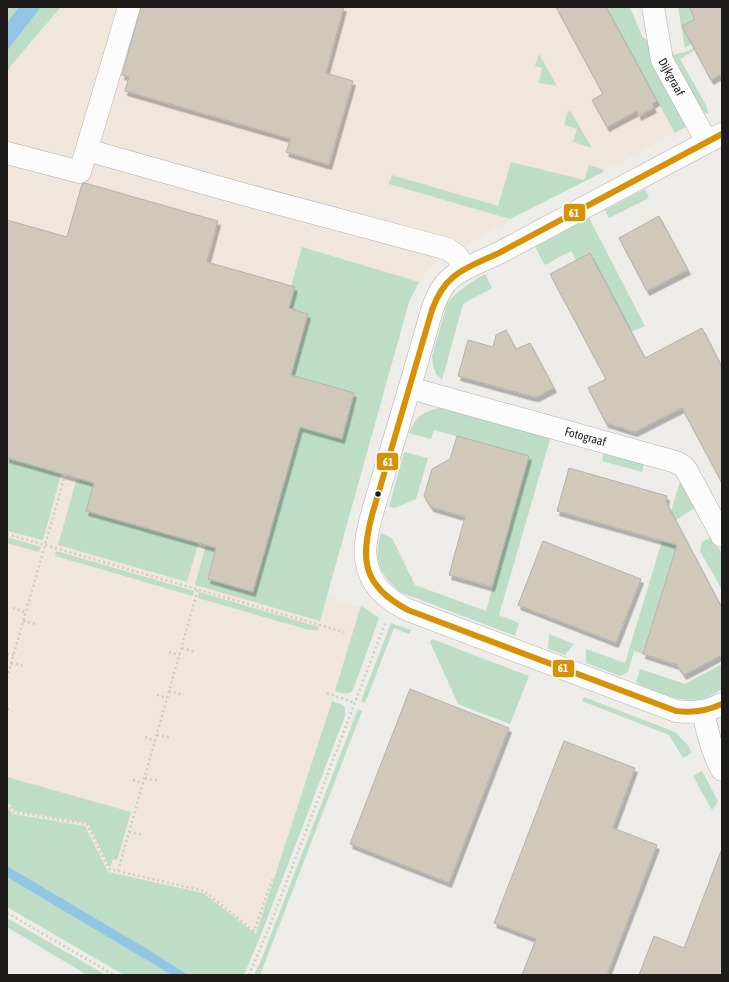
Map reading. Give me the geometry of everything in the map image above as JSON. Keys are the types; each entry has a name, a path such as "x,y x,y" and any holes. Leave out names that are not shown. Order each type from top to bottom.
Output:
{"street":[{"path":"7,153 80,172 88,150 129,7"},
{"name":"Dijkgraaf","path":"653,7 662,60 714,138 499,253 465,269 452,277 445,284 438,295 432,310 379,493 365,548 368,570 383,594 393,602 415,612 676,711 690,713 712,708 708,735 722,770"},
{"path":"88,150 239,193 448,249 457,256 465,269"},
{"name":"Fotograaf","path":"410,388 676,462 683,466 687,471 722,536"}],"path":[{"path":"7,678 65,475"},
{"path":"7,534 344,632"},
{"path":"118,871 198,589"},
{"path":"249,975 278,906 393,602"},
{"path":"13,608 26,612"},
{"path":"23,621 36,624"},
{"path":"182,648 195,652"},
{"path":"169,652 180,655"},
{"path":"7,654 13,655"},
{"path":"11,663 24,666"},
{"path":"169,691 183,695"},
{"path":"326,693 355,703"},
{"path":"157,695 167,698"},
{"path":"7,709 12,711"},
{"path":"157,735 171,738"},
{"path":"145,737 155,741"},
{"path":"145,778 159,781"},
{"path":"133,780 143,783"},
{"path":"7,803 14,812 87,824 109,869 204,891 254,931 273,878"},
{"path":"129,832 144,835"},
{"path":"7,913 114,975"}],"shaded area":[{"path":"61,7 619,7 682,129 603,172 510,219 435,264 419,282 413,292 326,597 360,607 332,701 256,934 7,859 7,72 12,64"}],"green space":[{"path":"7,7 24,7 7,30"},
{"path":"41,7 61,7 12,64 7,72 7,51"},
{"path":"606,7 630,7 642,36 650,43 686,127 675,133"},
{"path":"678,7 689,7 695,19 692,44 685,48"},
{"path":"694,48 695,50 680,59 706,105 708,113 706,114 700,108 671,55 685,52"},
{"path":"539,54 557,86 539,83 542,68 535,66"},
{"path":"568,111 571,112 592,148 573,142 577,129 564,125"},
{"path":"511,162 584,180 589,165 604,170 603,172 510,219 389,184 392,175 498,206"},
{"path":"645,189 649,198 609,218 605,210"},
{"path":"589,218 645,326 631,332 590,253 576,260 571,251 545,265 535,247"},
{"path":"302,247 419,282 409,302 320,621 195,585 212,522 222,525 208,579 253,592 293,451 278,420 342,438 354,393 291,375 308,314 289,308 291,286"},
{"path":"485,274 492,288 463,304 442,380 436,374 432,356 447,304 459,291"},
{"path":"443,407 551,436 499,615 519,623 515,636 400,592 387,579 380,566 378,551 381,533 392,538 415,585 486,611 529,456 434,430 431,439 409,433 418,418 426,412"},
{"path":"404,452 428,458 416,499 395,508 389,507"},
{"path":"604,452 644,463 642,472 602,461"},
{"path":"7,458 61,474 43,540 7,531"},
{"path":"77,478 205,520 187,582 58,545"},
{"path":"681,478 696,507 676,520 681,531 643,654 634,651 628,672 620,676 586,663 586,649 625,663"},
{"path":"713,536 722,555 722,590 700,551 702,542"},
{"path":"7,537 41,547 39,552 7,543"},
{"path":"56,551 194,591 193,596 55,556"},
{"path":"199,592 319,627 318,630 309,630 198,598"},
{"path":"361,605 379,618 353,690 349,693 342,693 335,691"},
{"path":"391,623 411,630 409,634 394,628 365,703 361,701"},
{"path":"549,634 574,644 565,655 548,649"},
{"path":"432,639 529,676 510,724 458,704 430,642"},
{"path":"722,664 722,689 705,698 696,700 679,699 661,694 636,683 640,669 685,684"},
{"path":"584,697 675,732 687,744 692,753 683,758 669,735 582,701"},
{"path":"332,701 343,705 345,708 345,716 244,975 124,975 7,907 7,807 13,814 85,826 108,872 203,893 256,934"},
{"path":"358,709 362,711 260,975 254,975 260,963"},
{"path":"702,771 718,801 712,810 693,776"},
{"path":"7,777 131,812 117,860 113,859 110,868 88,823 15,811 7,800"},
{"path":"7,918 106,975 87,975 7,927"}],"water":[{"path":"19,7 41,7 7,51 7,23"},
{"path":"7,866 188,975 172,975 7,877"}],"building":[{"path":"141,7 344,7 326,73 353,81 329,165 286,152 291,139 125,91 129,77 122,75"},
{"path":"556,7 606,7 657,101 652,104 654,108 639,116 637,111 607,127 592,100 603,94"},
{"path":"689,7 722,7 722,74 711,80 682,26 695,19"},
{"path":"85,183 218,221 207,262 295,287 289,308 308,314 291,375 354,393 342,439 300,427 253,592 208,579 216,548 86,511 94,483 7,458 7,220 67,237 82,184"},
{"path":"659,216 688,270 647,291 619,238"},
{"path":"590,253 645,358 702,328 722,367 722,483 682,408 635,432 606,423 588,388 606,379 550,274"},
{"path":"506,330 516,349 530,343 554,388 537,397 534,397 458,376 468,340 493,347 496,335"},
{"path":"457,436 529,456 492,587 449,575 465,517 431,507 424,496 432,469 450,459"},
{"path":"569,468 667,496 666,502 722,608 722,655 684,675 677,665 643,654 677,545 557,511"},
{"path":"543,541 641,579 616,643 518,605"},
{"path":"410,689 509,728 449,883 350,844"},
{"path":"564,741 635,768 613,828 657,845 607,975 522,975 536,939 494,923"},
{"path":"721,851 722,975 639,975 654,936 684,948"}],"transit line":[{"name":"61","path":"722,134 499,253 476,263 458,273 443,288 432,310 372,515 366,546 366,559 374,582 382,592 408,610 676,711 699,711 722,704"}]}
